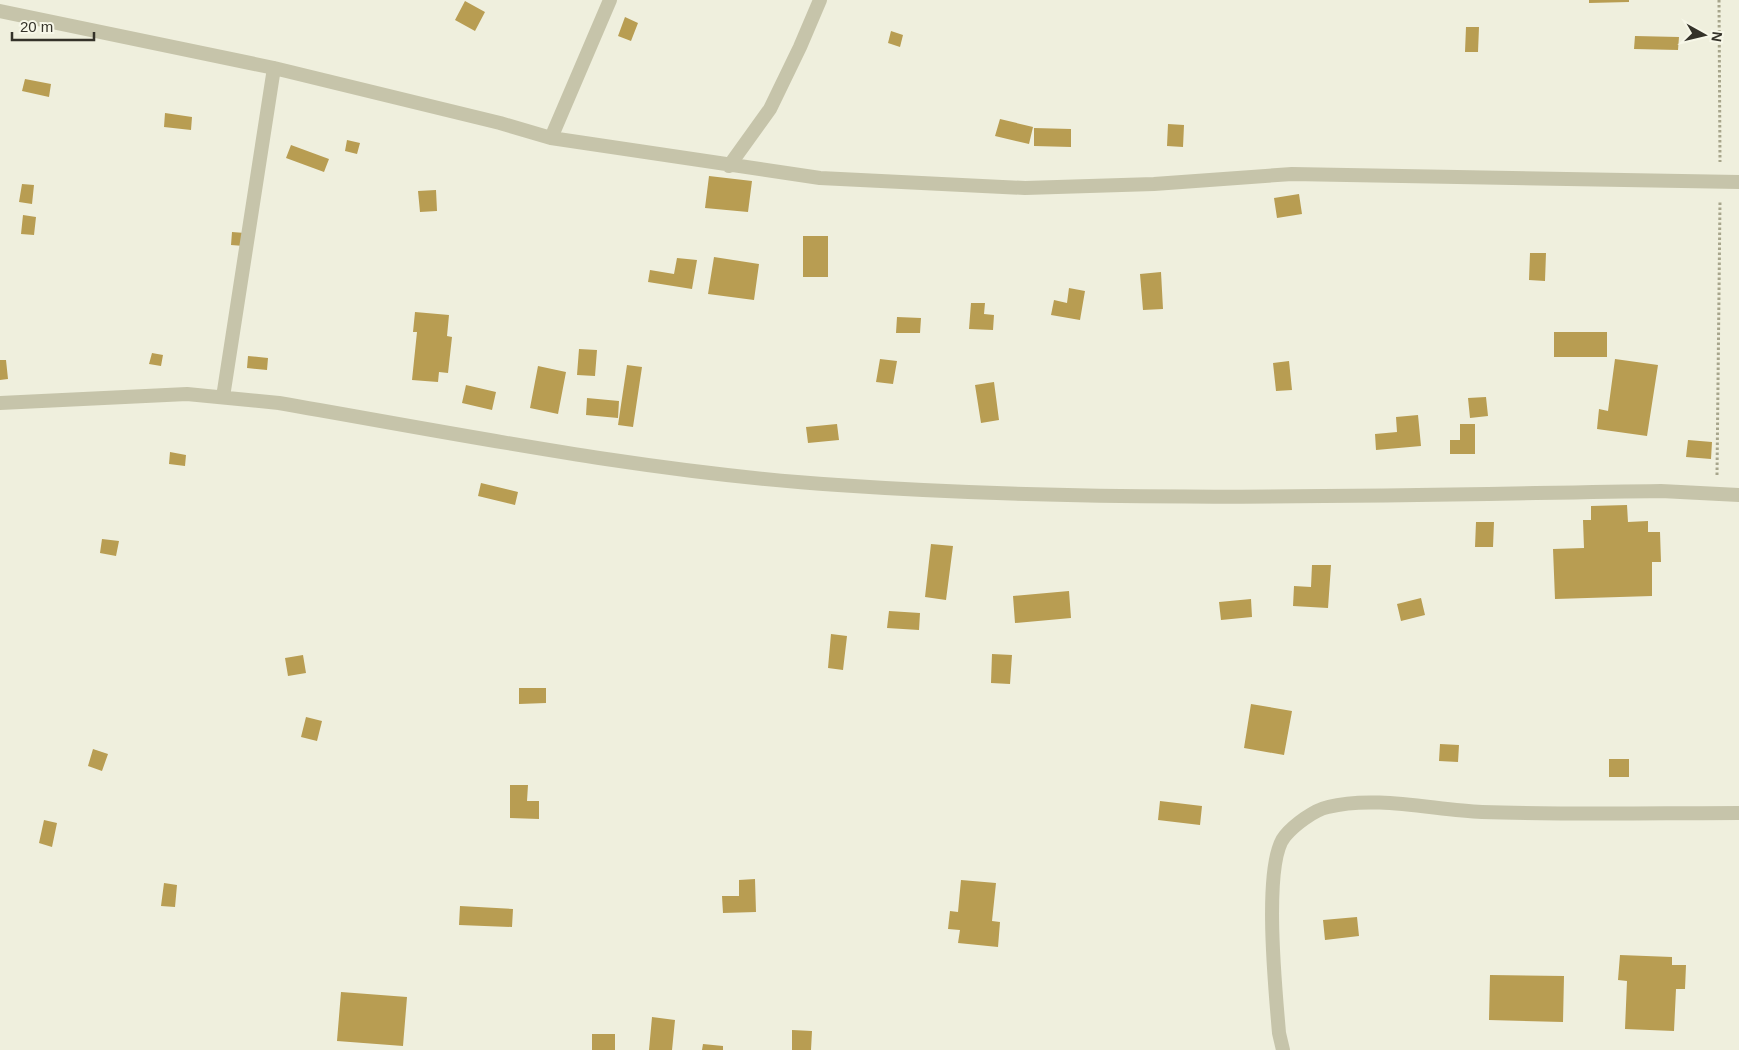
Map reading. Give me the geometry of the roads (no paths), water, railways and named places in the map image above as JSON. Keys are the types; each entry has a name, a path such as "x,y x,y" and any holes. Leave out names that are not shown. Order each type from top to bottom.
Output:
{"street":[{"path":"551,138 610,0"},
{"path":"730,166 770,108 800,47 820,0"},
{"path":"0,11 274,68 500,123 551,138 820,178 1025,188 1154,184 1292,174 1739,182"},
{"path":"223,397 274,68"},
{"path":"0,403 187,394 223,397 279,403 648,465 836,485 1077,497 1661,491 1739,495"},
{"path":"1283,1050 1279,1034 1271,928 1276,851 1284,836 1302,821 1327,807 1368,803 1481,812 1739,813"}]}
